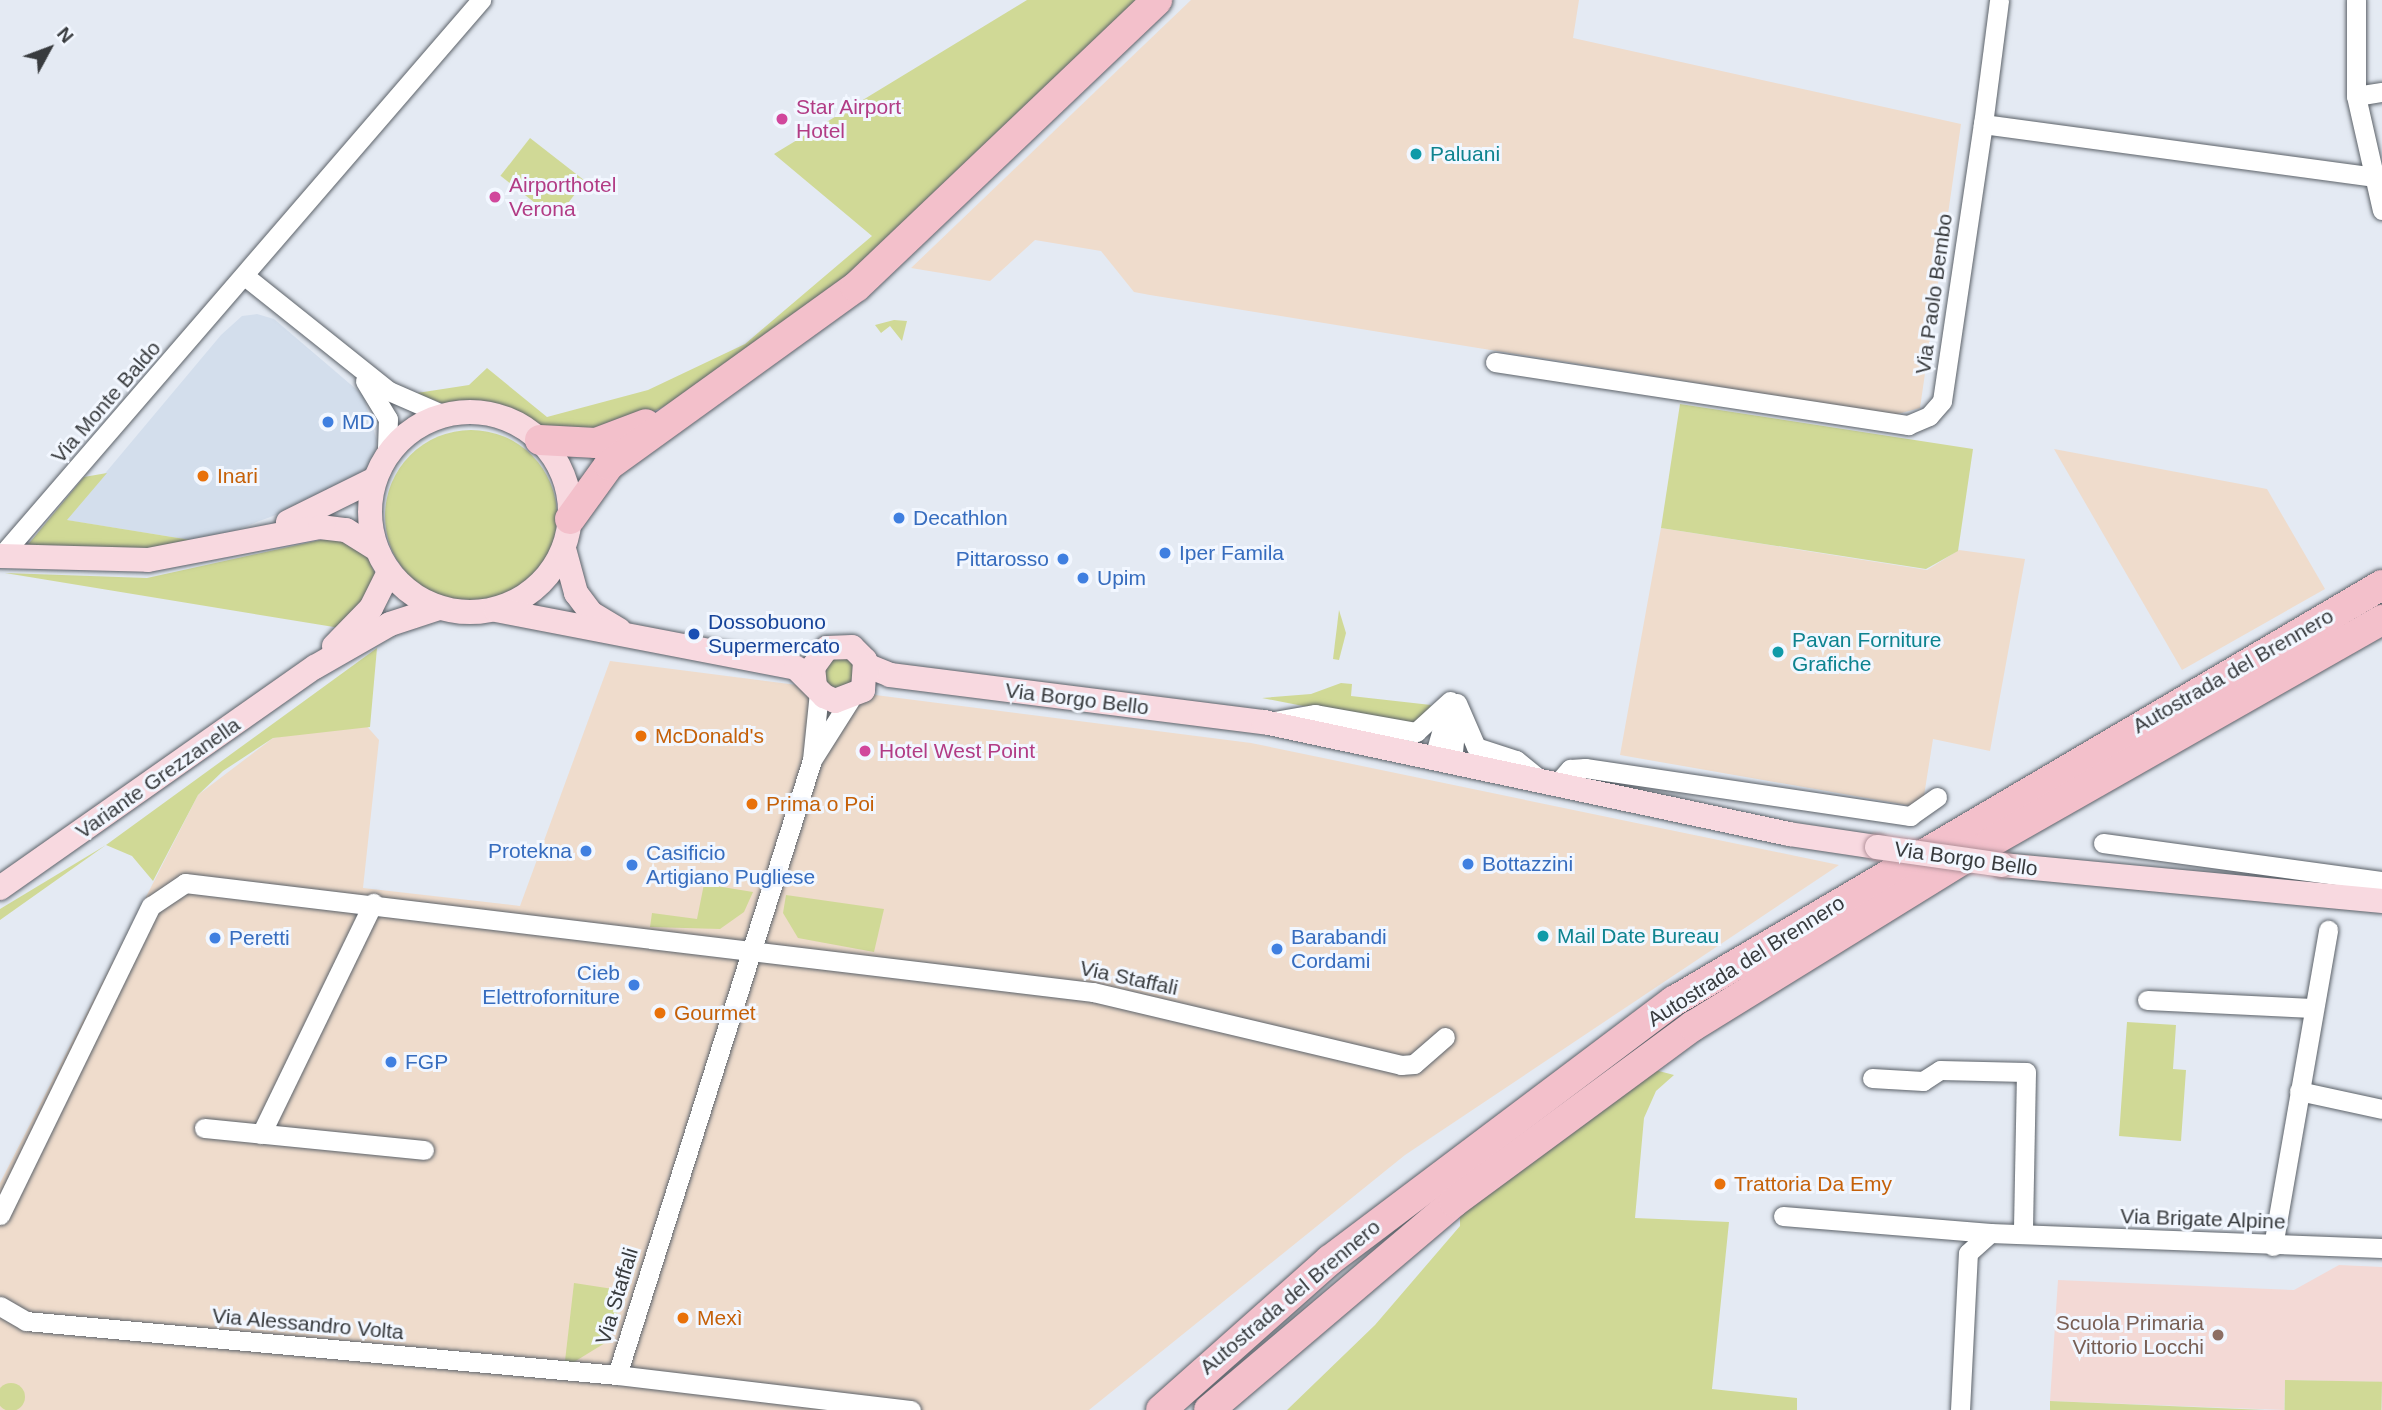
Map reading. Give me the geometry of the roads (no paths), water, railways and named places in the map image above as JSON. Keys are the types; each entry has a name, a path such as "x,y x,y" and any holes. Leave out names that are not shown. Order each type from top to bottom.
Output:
{"highway":[{"path":"570,519 609,465 856,287 1157,0"},
{"path":"540,440 596,443 685,408"},
{"name":"Autostrada del Brennero","path":"1161,1410 1330,1260 1674,1001 2382,585"},
{"name":"Autostrada del Brennero","path":"1209,1410 1454,1202 1693,1026 1991,842 2382,620"}],"main road":[{"name":"Via Borgo Bello","path":"496,610 537,587 564,549 570,519 564,477 540,440 495,415 444,415 412,431 387,455 375,479 370,514 376,549 389,572 439,608 496,610 796,668 817,689 835,701 868,682 1264,722 1550,784 1877,847 2002,865 2382,901"},
{"name":"Via Borgo Bello","path":"243,541 343,500 375,479"},
{"name":"Via Borgo Bello","path":"1,556 148,560 320,527 346,530 376,549"},
{"name":"Via Borgo Bello","path":"564,549 576,593 617,629 806,659 846,646 868,682"},
{"name":"Variante Grezzanella","path":"315,667 371,608 389,572"},
{"name":"Variante Grezzanella","path":"0,888 315,667 390,624 439,608"},
{"path":"817,689 818,656"}],"street":[{"name":"Via Monte Baldo","path":"1,556 246,277 481,0"},
{"name":"Via Paolo Bembo","path":"1495,362 1874,422 1919,422 1942,401 1999,0"},
{"path":"2356,0 2356,96 2370,176 2382,210"},
{"path":"2356,96 2382,92"},
{"path":"1983,124 2370,176"},
{"path":"246,277 337,353 389,391 444,415"},
{"path":"337,353 379,400 391,440 387,455"},
{"name":"Via Staffali","path":"812,760 868,682"},
{"name":"Via Staffali","path":"817,689 812,760 749,948 617,1374 911,1410"},
{"path":"1443,759 1454,702"},
{"name":"Via Borgo Bello","path":"1264,722 1315,714 1416,732 1454,702 1476,747 1516,760 1550,784 1570,769 1585,768 1910,816 1937,797"},
{"path":"2103,843 2382,881"},
{"path":"0,1215 144,918 162,895 185,883 749,948"},
{"path":"261,1134 373,903"},
{"path":"2273,1246 2328,930"},
{"name":"Via Staffali","path":"749,948 1093,992 1401,1065 1413,1063 1445,1037"},
{"path":"2147,1000 2313,1008"},
{"path":"1872,1078 1923,1081 1940,1070 2026,1072 2022,1233"},
{"path":"2299,1091 2382,1109"},
{"path":"204,1128 424,1150"},
{"name":"Via Brigate Alpine","path":"1783,1216 1990,1233 2273,1246 2382,1248"},
{"path":"1960,1410 1968,1254 1990,1233"},
{"name":"Via Alessandro Volta","path":"0,1306 26,1321 617,1374"}],"place":[{"name":"Star Airport Hotel","path":"782,119"},
{"name":"Paluani","path":"1416,154"},
{"name":"Airporthotel Verona","path":"495,197"},
{"name":"MD","path":"328,422"},
{"name":"Inari","path":"203,476"},
{"name":"Decathlon","path":"899,518"},
{"name":"Iper Famila","path":"1165,553"},
{"name":"Pittarosso","path":"1063,559"},
{"name":"Upim","path":"1083,578"},
{"name":"Dossobuono Supermercato","path":"694,634"},
{"name":"Pavan Forniture Grafiche","path":"1778,652"},
{"name":"McDonald's","path":"641,736"},
{"name":"Hotel West Point","path":"865,751"},
{"name":"Prima o Poi","path":"752,804"},
{"name":"Protekna","path":"586,851"},
{"name":"Bottazzini","path":"1468,864"},
{"name":"Casificio Artigiano Pugliese","path":"632,865"},
{"name":"Mail Date Bureau","path":"1543,936"},
{"name":"Peretti","path":"215,938"},
{"name":"Barabandi Cordami","path":"1277,949"},
{"name":"Cieb Elettroforniture","path":"634,985"},
{"name":"Gourmet","path":"660,1013"},
{"name":"FGP","path":"391,1062"},
{"name":"Trattoria Da Emy","path":"1720,1184"},
{"name":"Mexì","path":"683,1318"},
{"name":"Scuola Primaria Vittorio Locchi","path":"2218,1335"}]}
